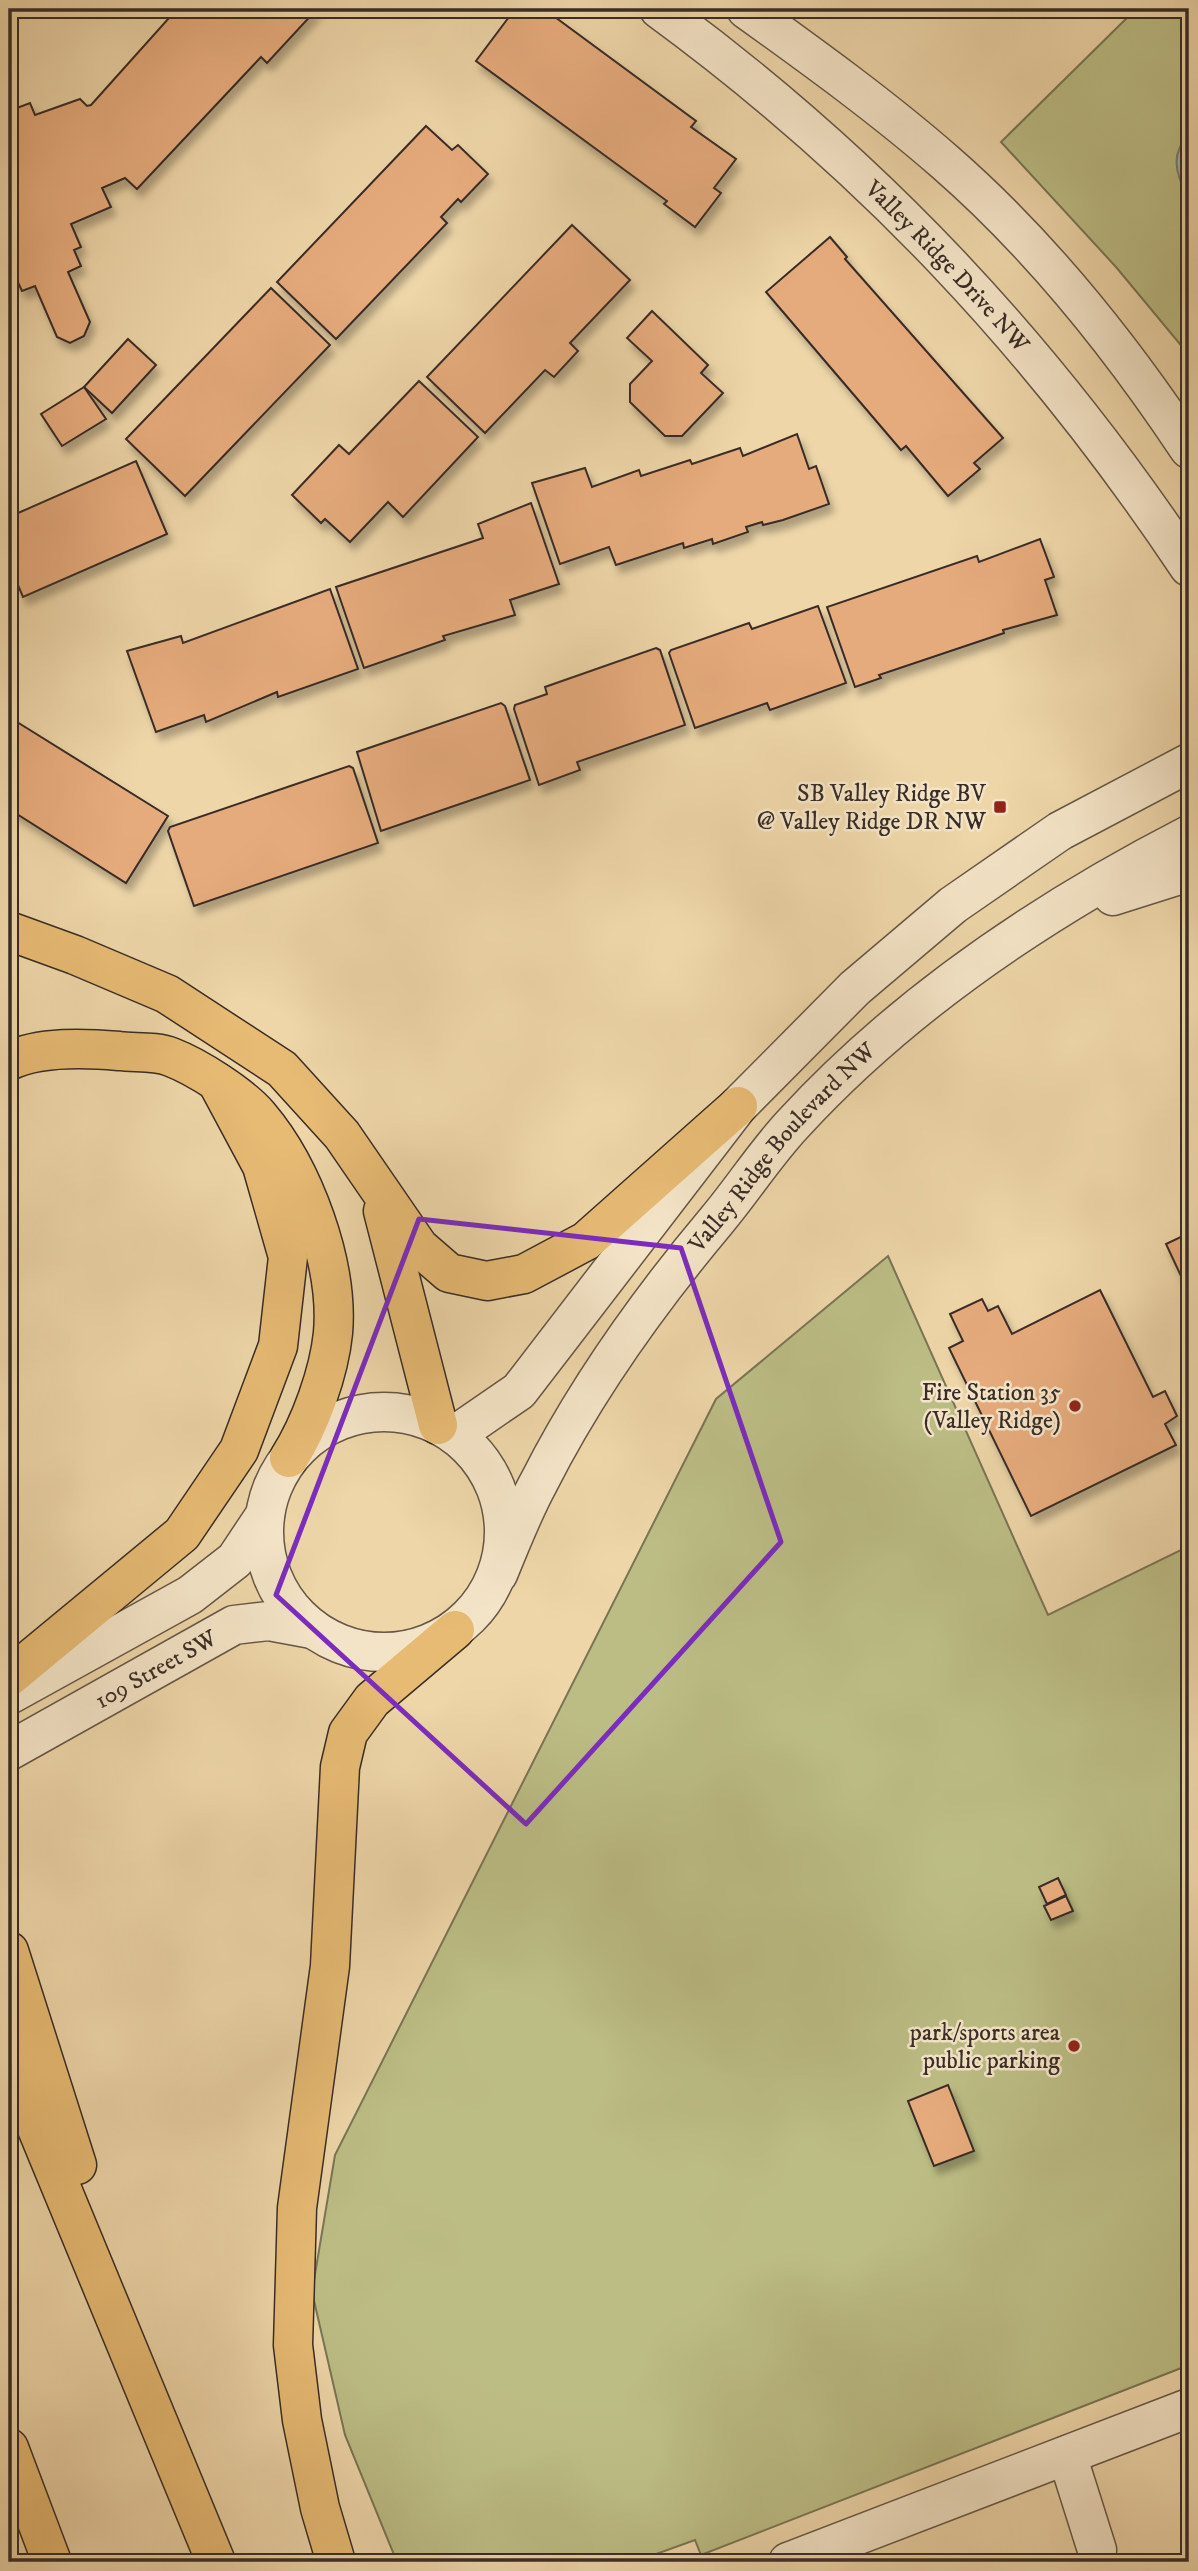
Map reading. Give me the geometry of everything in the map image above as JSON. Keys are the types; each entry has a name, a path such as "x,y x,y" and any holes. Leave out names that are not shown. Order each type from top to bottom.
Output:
{"highway":[{"path":"9,931 75,955 167,995 282,1069 342,1135 419,1247 449,1273 487,1282 524,1274 586,1241 738,1106"},
{"path":"9,1061 77,1047 170,1056 217,1082 259,1115 286,1158 311,1208 329,1265 333,1334 310,1417 289,1458"},
{"path":"9,1677 182,1534 239,1450 278,1346 288,1257 262,1166 217,1082"},
{"path":"377,1185 446,1430"},
{"path":"336,2562 320,2508 304,2433 293,2345 297,2208 330,1966 340,1767 348,1733 372,1700 455,1630"},
{"path":"9,1951 142,2378"},
{"path":"9,2061 216,2562"},
{"path":"9,2448 51,2562"}],"street":[{"name":"Valley Ridge Drive NW","path":"659,9 763,87 839,154 917,229 1015,334 1144,499 1189,567"},
{"path":"746,9 881,108 995,209 1050,266 1152,393 1189,449"},
{"path":"1178,769 1189,741"},
{"name":"Valley Ridge Boulevard NW","path":"446,1430 485,1415 526,1383 738,1106 855,988 953,905 1060,831 1178,769"},
{"name":"Valley Ridge Boulevard NW","path":"498,1574 539,1482 610,1360 674,1270 792,1124 893,1028 944,989 1050,915 1189,835"},
{"path":"1050,915 1189,872"},
{"path":"385,1412 413,1415 446,1430 477,1456 494,1483 503,1512 504,1543 498,1574 481,1605 455,1630 428,1645 399,1652 378,1652 339,1644 312,1629 290,1606 273,1578 265,1547 265,1515 274,1485 289,1458 309,1439 332,1424 358,1415 385,1412"},
{"name":"109 Street SW","path":"9,1695 190,1595 235,1560 265,1515"},
{"name":"109 Street SW","path":"9,1751 234,1625 270,1621 312,1629"},
{"path":"788,2562 1189,2408"},
{"path":"1067,2455 1097,2550"}],"highlighted area":[{"path":"419,1219 681,1248 781,1542 526,1824 276,1595"}],"green space":[{"path":"1136,9 1189,9 1189,355 1116,267 1001,142"},
{"path":"888,1256 1048,1615 1189,1546 1189,2365 701,2555 695,2540 634,2562 397,2562 345,2435 312,2292 335,2155 716,1399"}],"shaded area":[{"path":"1189,135 1189,197 1178,174 1177,158"}],"building":[{"path":"177,9 317,9 267,63 261,57 137,189 125,178 102,188 111,207 71,224 81,247 74,250 81,266 68,272 90,322 84,336 70,343 57,337 35,286 22,291 15,276 9,278 9,111 30,103 35,115 80,99 87,106 91,105"},
{"path":"515,9 544,9 696,121 691,127 736,159 714,188 721,193 695,227 664,204 667,201 476,61"},
{"path":"426,126 452,150 458,145 488,174 461,202 458,199 441,217 447,223 336,339 277,282"},
{"path":"572,225 630,280 570,343 578,351 554,377 545,370 485,433 427,377"},
{"path":"830,237 847,257 845,259 1003,438 974,463 980,469 948,496 906,446 901,450 766,292"},
{"path":"271,288 330,345 185,496 126,439"},
{"path":"652,311 708,365 701,373 723,393 682,436 665,436 630,402 630,384 652,361 627,338"},
{"path":"128,339 156,365 112,413 84,387"},
{"path":"419,381 478,437 403,517 388,502 350,542 325,519 321,523 292,495 339,445 349,454"},
{"path":"84,387 106,419 62,446 41,414"},
{"path":"797,434 809,469 816,466 829,504 783,520 746,527 748,532 713,544 712,539 684,548 683,543 616,565 609,547 560,564 532,483 585,468 592,487 639,470 641,476 690,460 692,464 740,448 743,456"},
{"path":"136,461 167,534 23,597 9,564 9,517"},
{"path":"531,503 559,584 510,600 515,615 443,636 445,640 364,668 336,587 483,538 478,524"},
{"path":"1040,539 1054,577 1045,580 1057,615 1003,630 1004,633 879,675 881,678 855,687 827,607 977,556 979,562"},
{"path":"330,589 358,669 278,697 277,692 206,722 204,715 156,732 127,651 181,636 183,643"},
{"path":"818,606 846,683 770,710 767,703 695,728 669,653 671,650 749,623 752,629"},
{"path":"656,648 660,650 685,725 577,762 580,770 539,785 514,709 515,705 547,694 545,687"},
{"path":"501,703 505,706 530,780 381,831 357,752"},
{"path":"9,717 168,816 126,883 9,809"},
{"path":"349,766 353,768 378,843 194,906 168,831 170,827"},
{"path":"1189,1233 1189,1293 1166,1244"},
{"name":"Fire Station 35 (Valley Ridge)","path":"1100,1290 1153,1397 1165,1391 1177,1416 1165,1424 1176,1445 1031,1516 949,1348 963,1341 950,1314 982,1299 988,1311 998,1306 1012,1334"},
{"path":"1058,1878 1066,1895 1047,1904 1039,1887"},
{"path":"1066,1896 1073,1911 1051,1920 1044,1906"},
{"path":"948,2085 974,2151 934,2166 908,2101"}],"place":[{"name":"SB Valley Ridge BV @ Valley Ridge DR NW","path":"1000,807"},
{"name":"Fire Station 35 (Valley Ridge)","path":"1075,1406"},
{"name":"park/sports area public parking","path":"1074,2046"}]}
